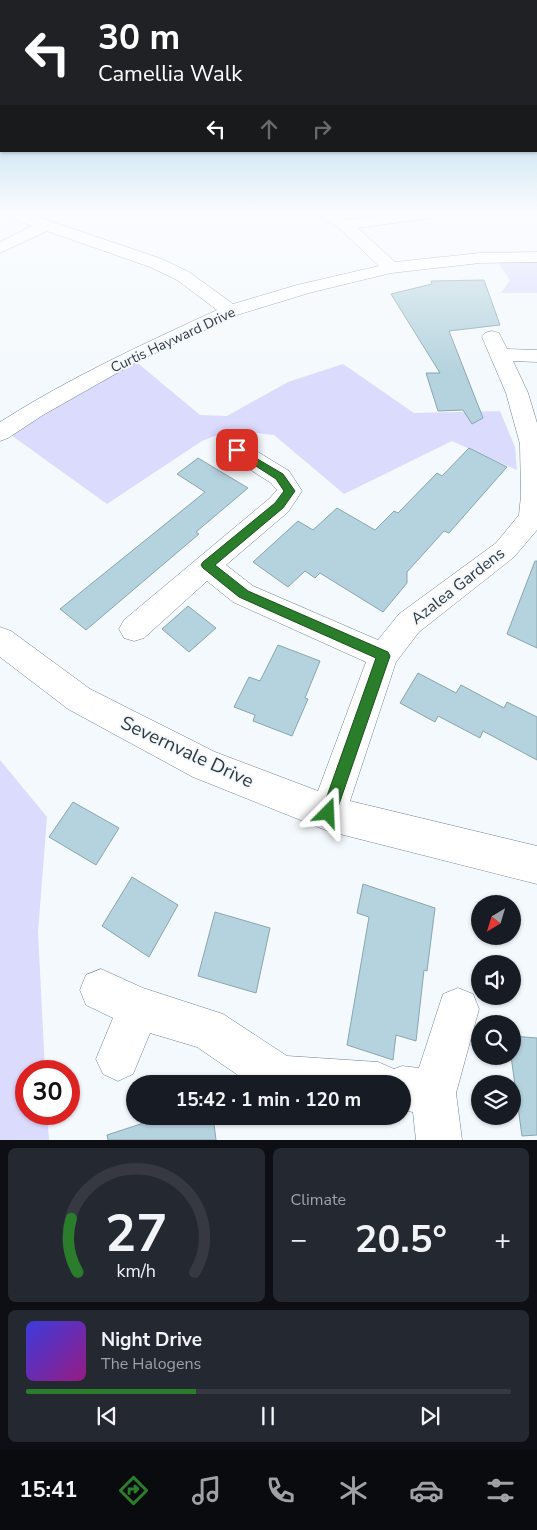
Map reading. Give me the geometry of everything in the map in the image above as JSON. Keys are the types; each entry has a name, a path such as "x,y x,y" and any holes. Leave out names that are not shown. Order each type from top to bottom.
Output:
{"street":[{"path":"161,265 183,276 230,311"},
{"path":"388,265 391,268"},
{"name":"Curtis Hayward Drive","path":"0,433 35,410 133,356 230,311 303,289 391,268 416,265"},
{"name":"Azalea Gardens","path":"328,813 384,656 409,623 505,550 535,519 532,444 517,393 495,346 537,356"},
{"path":"134,629 207,565 279,506 290,491 280,477 237,450"},
{"path":"207,565 243,594 384,656"},
{"name":"Severnvale Drive","path":"0,640 79,699 205,765 328,813 537,865"},
{"path":"101,990 138,1008 208,1029 277,1075"},
{"path":"118,1058 138,1008"},
{"path":"439,1140 418,1090 458,1009"}],"shaded area":[{"path":"500,265 537,265 537,293 501,293 510,280"},
{"path":"128,355 200,415 227,416 288,382 343,364 414,413 500,411 515,447 517,470 452,441 344,494 274,435 230,430 202,441 107,504 4,430"},
{"path":"0,760 47,817 38,932 44,1060 15,1060 15,1125 48,1125 49,1140 0,1140"}],"building":[{"path":"484,280 500,325 449,331 483,418 472,424 463,410 438,411 426,373 440,373 391,294 432,284 431,281"},
{"path":"469,448 507,467 449,533 444,531 407,572 407,583 383,612 320,573 315,578 305,571 288,587 253,562 298,521 313,530 337,508 375,530 394,511 398,513 437,473 442,476"},
{"path":"198,458 248,488 196,532 199,534 86,630 60,609 205,492 177,474"},
{"path":"535,561 537,561 537,648 507,634"},
{"path":"188,606 216,628 189,652 162,629"},
{"path":"278,645 320,661 305,698 308,699 292,736 253,721 255,715 234,707 249,677 260,681"},
{"path":"418,673 456,693 461,685 504,708 507,702 537,717 537,760 483,731 480,738 438,716 435,722 400,703"},
{"path":"73,802 119,828 96,865 49,837"},
{"path":"132,877 178,905 149,957 102,926"},
{"path":"363,884 435,908 427,971 424,970 416,1041 396,1035 393,1060 347,1045 369,917 357,913"},
{"path":"215,912 270,928 256,993 198,976"},
{"path":"521,1037 537,1038 537,1135 522,1136 521,1075 514,1075 512,1065 521,1065"},
{"path":"138,1125 214,1125 216,1140 108,1140 107,1135"}],"route":[{"path":"237,450 280,477 290,491 279,506 207,565 243,594 384,656 328,813"}]}
